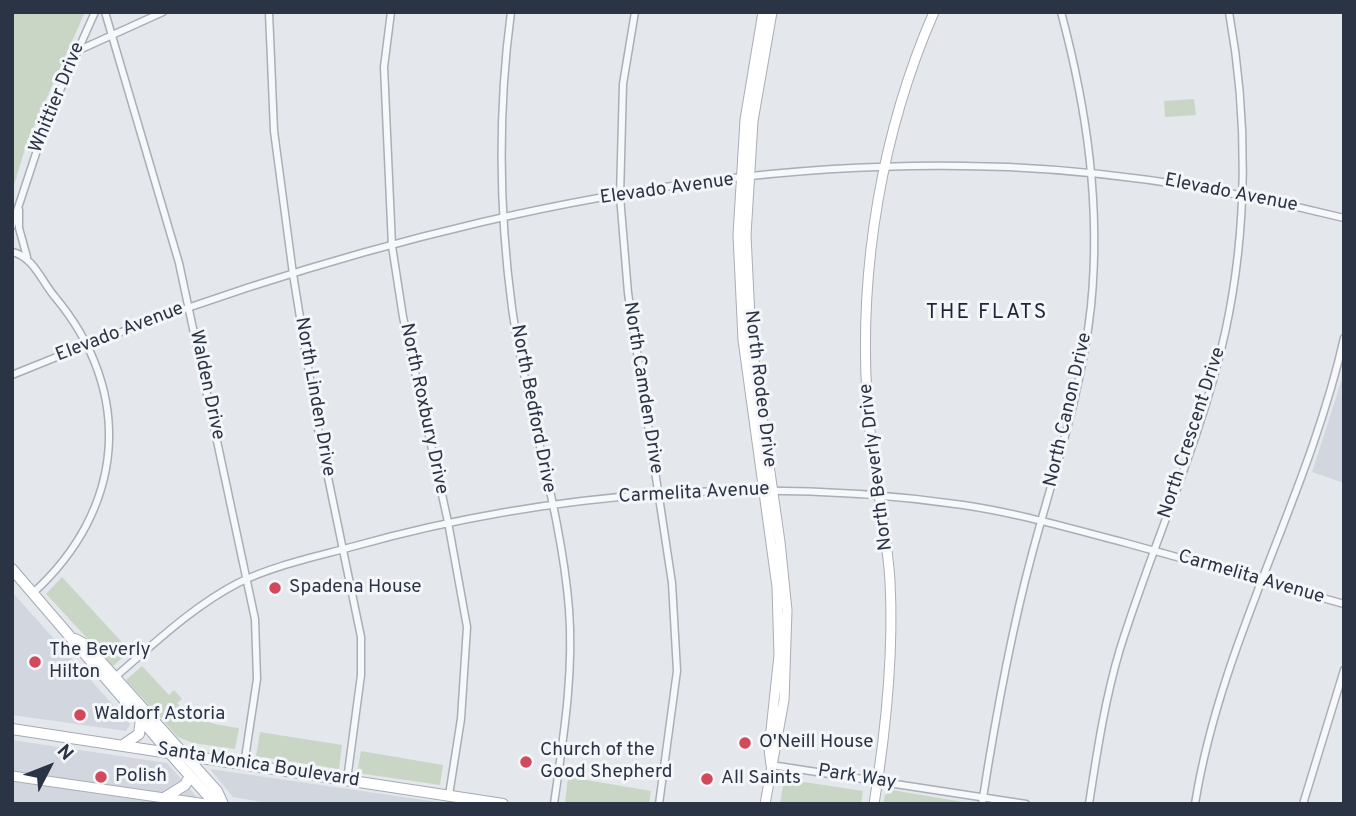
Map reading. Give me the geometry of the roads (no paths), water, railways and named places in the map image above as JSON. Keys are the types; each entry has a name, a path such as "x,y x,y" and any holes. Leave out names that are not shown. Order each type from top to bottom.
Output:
{"main road":[{"path":"12,569 75,639 86,645 185,755 217,791 222,804"},
{"path":"75,639 79,649 190,776 210,798 222,804"},
{"path":"123,745 139,734 141,719"},
{"name":"Santa Monica Boulevard","path":"12,729 346,780 448,799 503,804"},
{"path":"167,800 185,785 190,776"}],"street":[{"name":"Whittier Drive","path":"12,226 43,129 95,12"},
{"name":"Walden Drive","path":"105,12 156,175 189,306 247,579 258,659 244,765"},
{"path":"77,51 163,12"},
{"name":"North Linden Drive","path":"268,12 274,131 293,274 318,429 359,617 362,657 346,780"},
{"name":"North Roxbury Drive","path":"391,12 384,66 392,246 412,365 449,522 467,627 461,719 448,799"},
{"name":"North Bedford Drive","path":"511,12 506,51 502,137 504,219 512,309 569,608 570,668 554,804"},
{"name":"North Camden Drive","path":"635,12 623,84 620,196 628,293 672,583 677,671 659,804"},
{"name":"North Rodeo Drive","path":"764,12 749,91 740,314 769,489 779,633 777,688 769,749 771,765 765,804"},
{"name":"North Rodeo Drive","path":"744,179 772,12"},
{"name":"North Beverly Drive","path":"874,804 887,716 891,638 890,582 881,498 870,439 866,359 870,263 895,123 934,12"},
{"name":"North Canon Drive","path":"982,800 1011,641 1077,388 1088,333 1094,253 1092,173 1080,88 1061,12"},
{"name":"North Crescent Drive","path":"1089,804 1109,692 1210,390 1225,331 1237,264 1242,194 1242,112 1229,12"},
{"name":"Elevado Avenue","path":"12,374 189,306 392,246 504,219 620,196 744,179 885,168 962,166 1092,173 1242,194 1344,218"},
{"path":"19,204 19,228 28,259 75,323 86,344 100,376 109,420 104,481 89,523 76,547 33,593"},
{"path":"12,252 28,259"},
{"path":"1195,804 1224,682 1312,440 1344,338"},
{"name":"Carmelita Avenue","path":"115,677 193,611 247,579 296,560 449,522 551,503 659,495 769,489 963,505 1042,520 1344,604"},
{"path":"1303,804 1321,736 1344,670"},
{"name":"Park Way","path":"771,765 982,800 1026,804"},
{"path":"12,776 206,804"}],"place":[{"name":"Spadena House","path":"275,588"},
{"name":"The Beverly Hilton","path":"35,662"},
{"name":"Waldorf Astoria","path":"80,715"},
{"name":"O'Neill House","path":"745,743"},
{"name":"Church of the Good Shepherd","path":"526,762"},
{"name":"Polish","path":"101,777"},
{"name":"All Saints","path":"707,779"}],"district":[{"name":"THE FLATS","path":"987,314"}]}
